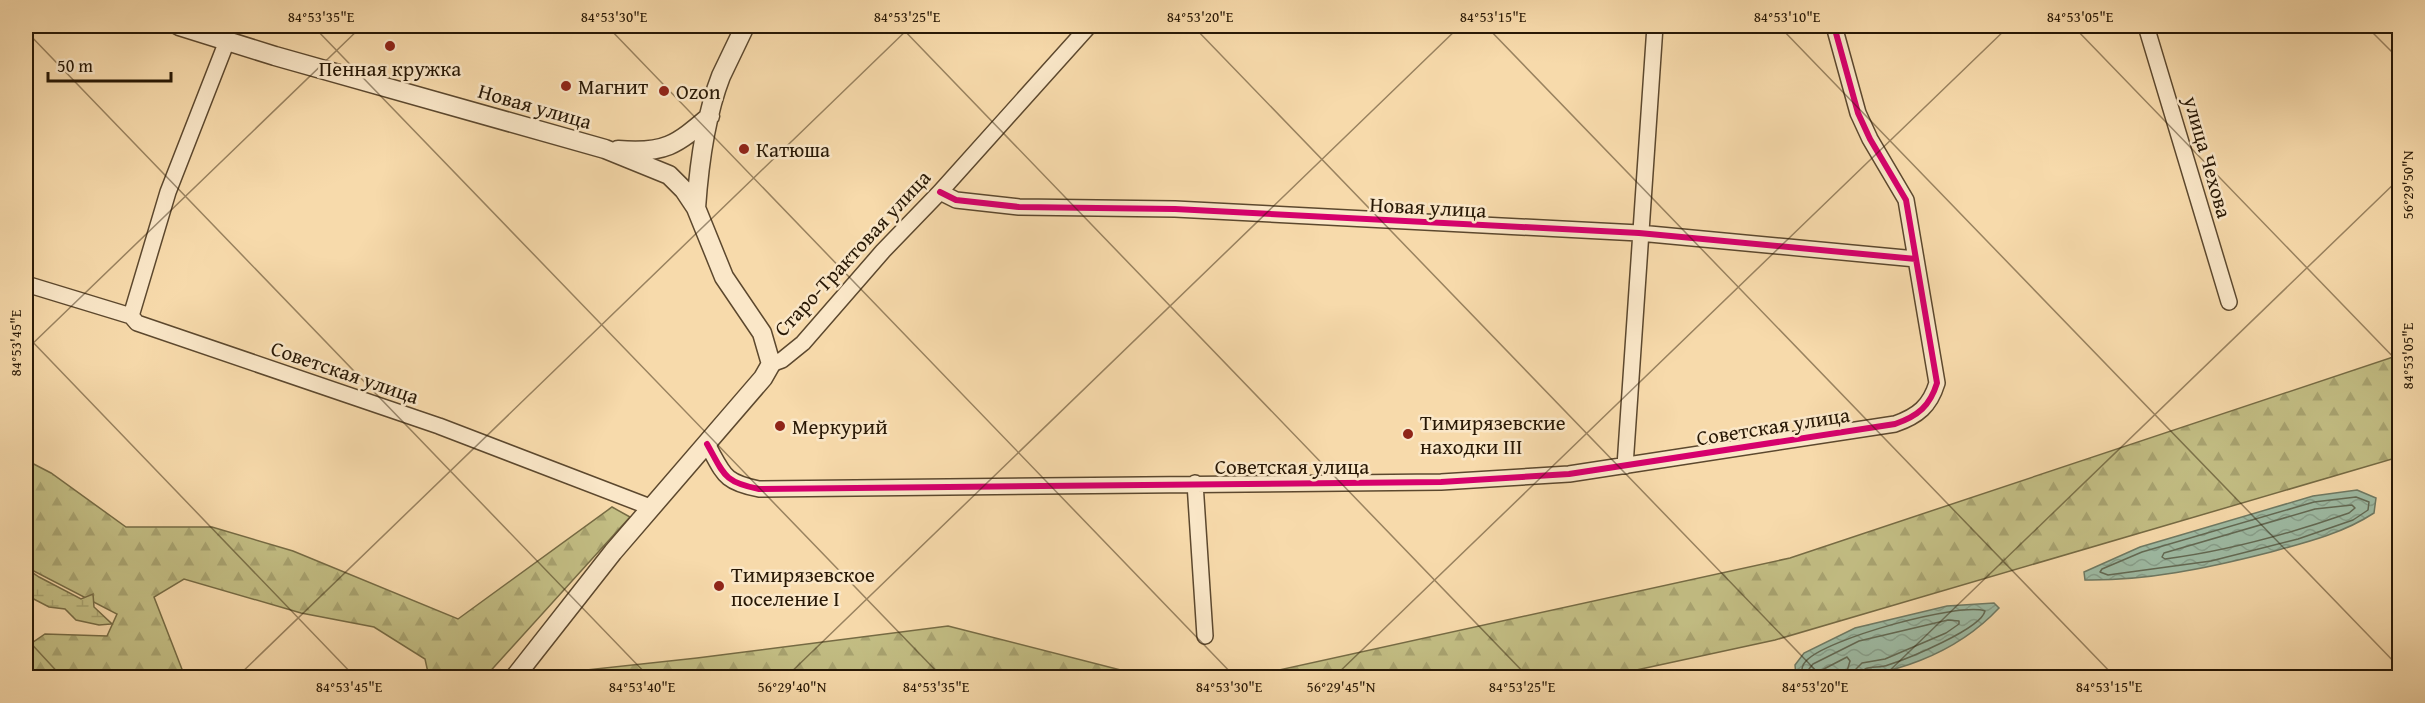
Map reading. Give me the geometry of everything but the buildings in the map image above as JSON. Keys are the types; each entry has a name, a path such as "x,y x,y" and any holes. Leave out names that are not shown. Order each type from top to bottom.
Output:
{"street":[{"name":"Новая улица","path":"179,26 605,149 669,175 684,190 696,208 724,277 762,333 771,364"},
{"path":"696,208 698,172 710,116 721,78 745,26"},
{"name":"Старо-Трактовая улица","path":"514,678 650,507 763,378 771,364 782,360 803,343 883,251 940,192 1089,26"},
{"path":"1625,466 1638,303 1640,233 1655,26"},
{"name":"Советская улица","path":"707,444 726,477 742,486 759,489 1441,482 1569,474 1895,424 1910,419 1924,409 1933,396 1937,383 1906,200 1870,139 1858,113 1834,26"},
{"name":"улица Чехова","path":"2146,26 2229,302"},
{"path":"2398,26 2400,33"},
{"path":"131,316 168,192 227,41"},
{"path":"605,149 638,152 660,150 682,140 710,116"},
{"name":"Новая улица","path":"940,192 956,200 1018,207 1175,209 1640,233 1916,259"},
{"name":"Советская улица","path":"26,284 131,316 137,323 439,426 650,507"},
{"path":"1195,483 1205,636"}],"green space":[{"path":"2399,355 2399,457 1775,640 1604,677 1247,677 1790,558"},
{"path":"26,460 51,473 126,527 212,527 293,551 458,619 612,507 630,517 485,677 429,677 425,659 374,627 301,613 184,579 154,597 185,677 26,677 26,647 45,634 107,636 117,614 26,567"},
{"path":"26,568 81,599 93,594 94,607 112,624 99,625 76,620 65,609 49,607 26,595"},
{"path":"948,626 1148,677 562,678 558,673 697,658"}],"water":[{"path":"2357,490 2376,498 2374,513 2349,527 2322,537 2267,553 2200,568 2154,576 2085,580 2084,572 2140,547 2313,496"},
{"path":"1994,603 1999,608 1982,624 1963,638 1921,660 1875,674 1812,678 1796,676 1795,665 1804,653 1855,628 1947,606"}],"cycle path":[{"path":"707,444 721,470 731,480 759,489 1441,482 1569,474 1895,424 1917,414 1931,398 1937,383 1906,200 1870,139 1858,113 1834,26"},
{"path":"940,192 956,200 1019,207 1175,209 1639,233 1916,259"}],"place":[{"name":"Пенная кружка","path":"390,46"},
{"name":"Магнит","path":"566,86"},
{"name":"Ozon","path":"664,91"},
{"name":"Катюша","path":"744,149"},
{"name":"Меркурий","path":"780,426"},
{"name":"Тимирязевские находки III","path":"1408,434"},
{"name":"Тимирязевское поселение I","path":"719,586"}]}
